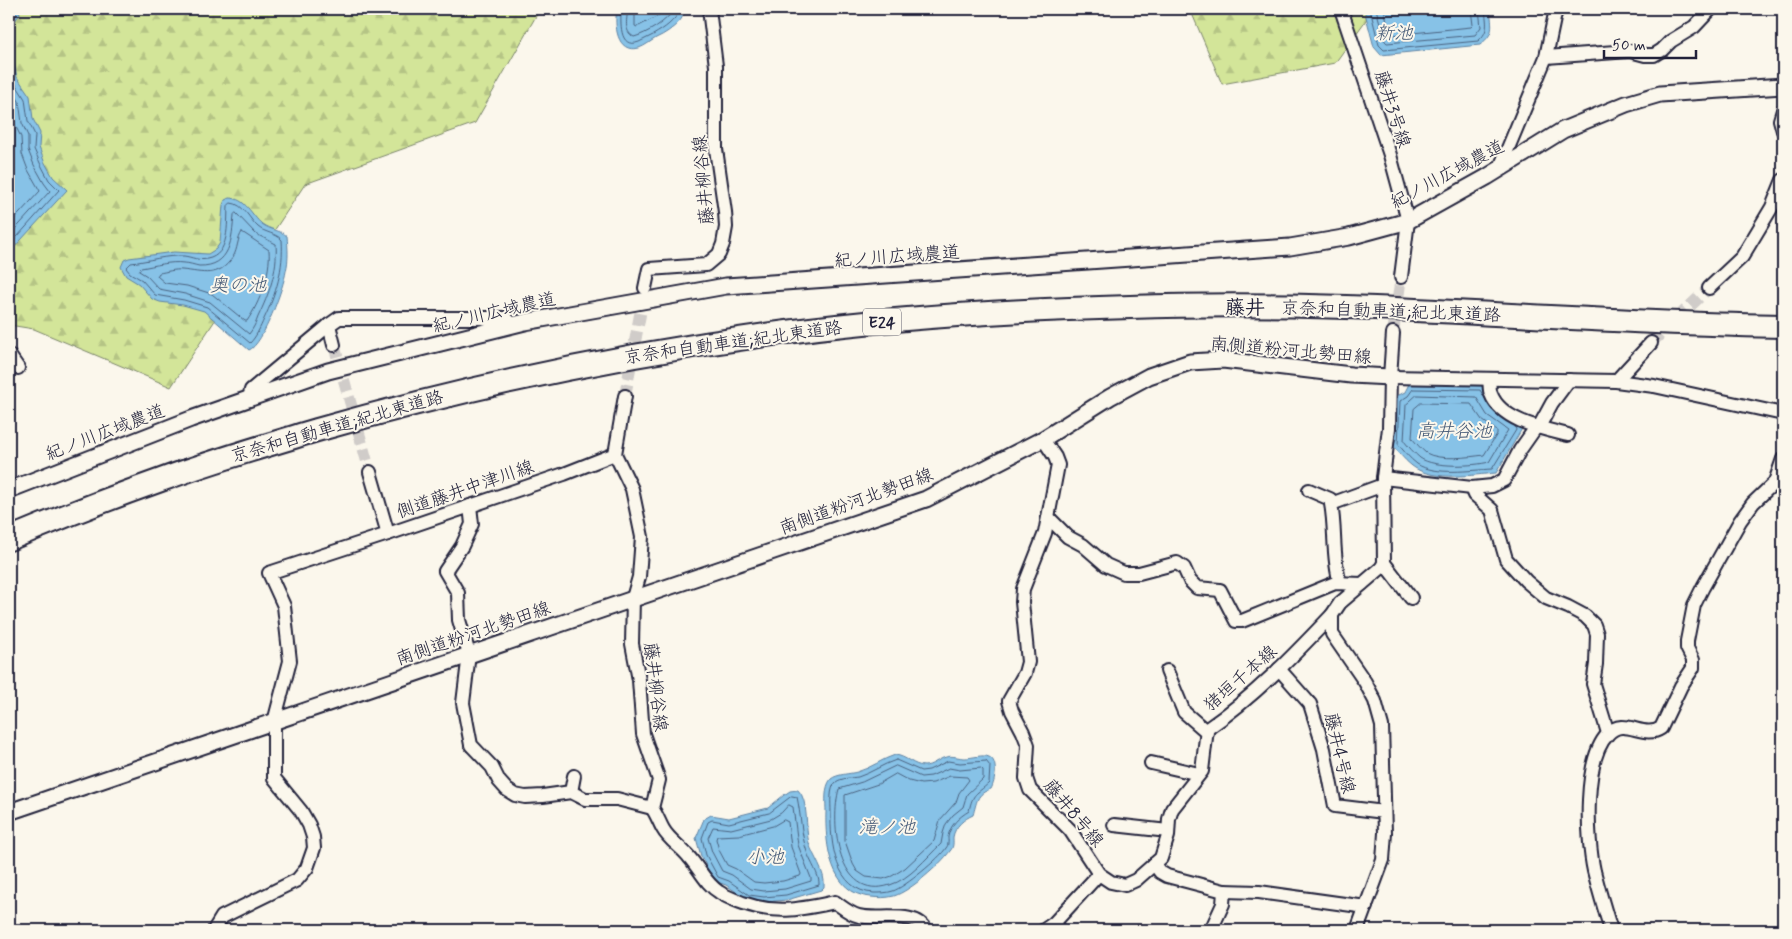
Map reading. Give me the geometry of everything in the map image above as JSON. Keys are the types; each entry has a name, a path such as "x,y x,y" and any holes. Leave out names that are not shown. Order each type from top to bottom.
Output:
{"highway":[{"name":"京奈和自動車道;紀北東道路","path":"9,539 164,478 261,446 363,417 462,391 568,368 679,348 788,332 1018,311 1134,306 1372,308 1613,321 1783,326"}],"street":[{"name":"藤井柳谷線","path":"645,288 649,269 706,265 719,254 723,244 726,227 716,149 716,66 709,9"},
{"name":"藤井3号線","path":"1341,9 1390,155 1408,221"},
{"path":"1499,170 1546,56 1556,9"},
{"path":"1546,56 1630,51 1654,55 1671,41 1694,27 1711,9"},
{"name":"紀ノ川広域農道","path":"9,490 191,419 328,371 514,325 726,286 1290,246 1349,237 1408,221 1499,170 1563,130 1626,104 1660,94 1783,86"},
{"path":"1783,110 1780,120 1783,131"},
{"path":"1709,288 1742,256 1772,207 1783,180"},
{"path":"1401,277 1408,221"},
{"path":"249,399 251,390 328,325 339,318 506,318 514,325"},
{"path":"328,325 334,345"},
{"path":"1393,333 1389,428 1382,481 1384,563 1410,598"},
{"path":"1616,382 1651,342"},
{"path":"9,355 18,368"},
{"name":"南側道粉河北勢田線","path":"9,812 926,499 1043,439 1110,397 1149,376 1190,362 1223,360 1325,372 1390,377 1616,382 1654,386 1783,414"},
{"path":"1489,379 1490,393 1499,408 1520,421 1568,436"},
{"path":"1340,583 1335,567 1335,523 1331,504 1382,481 1472,488 1492,486 1504,480 1520,450 1538,427 1552,403 1569,380"},
{"path":"615,454 625,396"},
{"name":"藤井8号線","path":"1043,439 1058,465 1045,533 1023,589 1022,602 1028,662 1025,673 1009,701 1012,712 1024,732 1028,745 1026,778 1030,790 1070,830 1100,874"},
{"name":"藤井柳谷線","path":"615,454 632,489 642,537 639,577 632,598 632,644 639,680 643,734 659,780 652,808"},
{"name":"側道藤井中津川線","path":"370,472 388,534 564,474 615,454"},
{"path":"1611,930 1594,870 1590,842 1589,802 1592,767 1598,748 1608,733 1625,726 1650,732 1661,728 1681,686 1693,668 1693,660 1687,648 1687,641 1694,605 1740,521 1753,503 1778,485 1774,482 1783,459"},
{"path":"1472,488 1475,496 1492,510 1506,559 1519,574 1546,598 1584,616 1594,626 1597,634 1597,644 1593,684 1608,733"},
{"path":"1309,490 1330,499 1334,503"},
{"path":"470,506 472,524 462,546 445,571 458,593 458,620 469,654 463,703 471,745 492,767 499,781 507,790 515,795 525,797 571,792 585,800 617,799 652,808 658,816 662,828 672,840 689,856 718,892 731,899 759,908 785,911 834,902 858,916 910,918 918,921 926,930"},
{"path":"1049,518 1074,542 1083,545 1106,565 1124,573 1139,573 1177,563 1184,568"},
{"path":"214,930 222,917 297,880 307,868 314,848 309,825 301,811 274,778 274,722 290,661 284,606 269,574 388,534"},
{"path":"1180,553 1190,581 1198,588 1220,590 1235,623 1335,583 1362,584"},
{"name":"猪垣千本線","path":"1100,874 1111,882 1125,886 1136,880 1161,858 1168,836 1169,819 1172,809 1202,771 1207,729 1241,704 1279,669 1332,615 1340,603 1381,568 1384,563"},
{"path":"1332,615 1332,634 1368,688 1375,701 1382,726 1385,833 1383,860 1357,930"},
{"name":"藤井4号線","path":"1279,669 1310,704 1324,749 1335,806 1384,812"},
{"path":"1167,671 1184,712 1207,732"},
{"path":"1152,763 1199,774"},
{"path":"571,792 574,776"},
{"path":"1114,825 1168,831"},
{"path":"1154,864 1166,876 1224,891 1259,892 1366,907"},
{"path":"1044,930 1054,923 1100,874"},
{"path":"1211,930 1223,904 1224,891"}],"green space":[{"path":"9,9 540,9 475,123 305,184 171,387 34,329 9,325"},
{"path":"1190,9 1374,9 1335,63 1222,84"}],"water":[{"path":"9,9 19,9 20,14 14,22 9,38"},
{"path":"617,9 686,9 680,21 674,27 641,47 631,49 625,47 618,36"},
{"name":"新池","path":"1364,9 1490,9 1491,29 1488,37 1480,45 1381,55 1374,47"},
{"path":"9,42 17,77 30,96 33,119 40,133 39,147 44,161 53,177 67,190 9,253"},
{"name":"奥の池","path":"229,198 244,204 268,228 287,236 288,262 281,289 266,327 255,346 249,350 204,311 152,299 139,284 126,276 121,267 124,260 129,258 174,252 208,254 216,249 220,243 223,205 225,200"},
{"name":"高井谷池","path":"1409,384 1484,385 1523,427 1496,473 1466,476 1433,475 1415,468 1406,461 1393,446 1395,397 1405,392"},
{"name":"滝ノ池","path":"895,755 924,766 948,756 965,758 987,756 994,763 994,782 991,789 982,793 978,799 973,815 963,821 956,829 952,848 924,877 894,896 880,898 857,894 838,877 829,852 826,825 826,791 829,782 834,777 854,773"},
{"name":"小池","path":"798,790 804,801 809,843 821,870 824,887 821,890 787,900 764,902 748,900 726,885 714,881 701,856 696,838 704,819 711,815 729,818 768,808 790,791"},
{"path":"847,923 874,930 834,930 839,925"}],"tunnel":[{"path":"1393,333 1401,277"},
{"path":"1651,343 1709,288"},
{"path":"625,396 644,293"},
{"path":"334,345 370,472"}],"district":[{"name":"藤井","path":"1245,307"}]}
